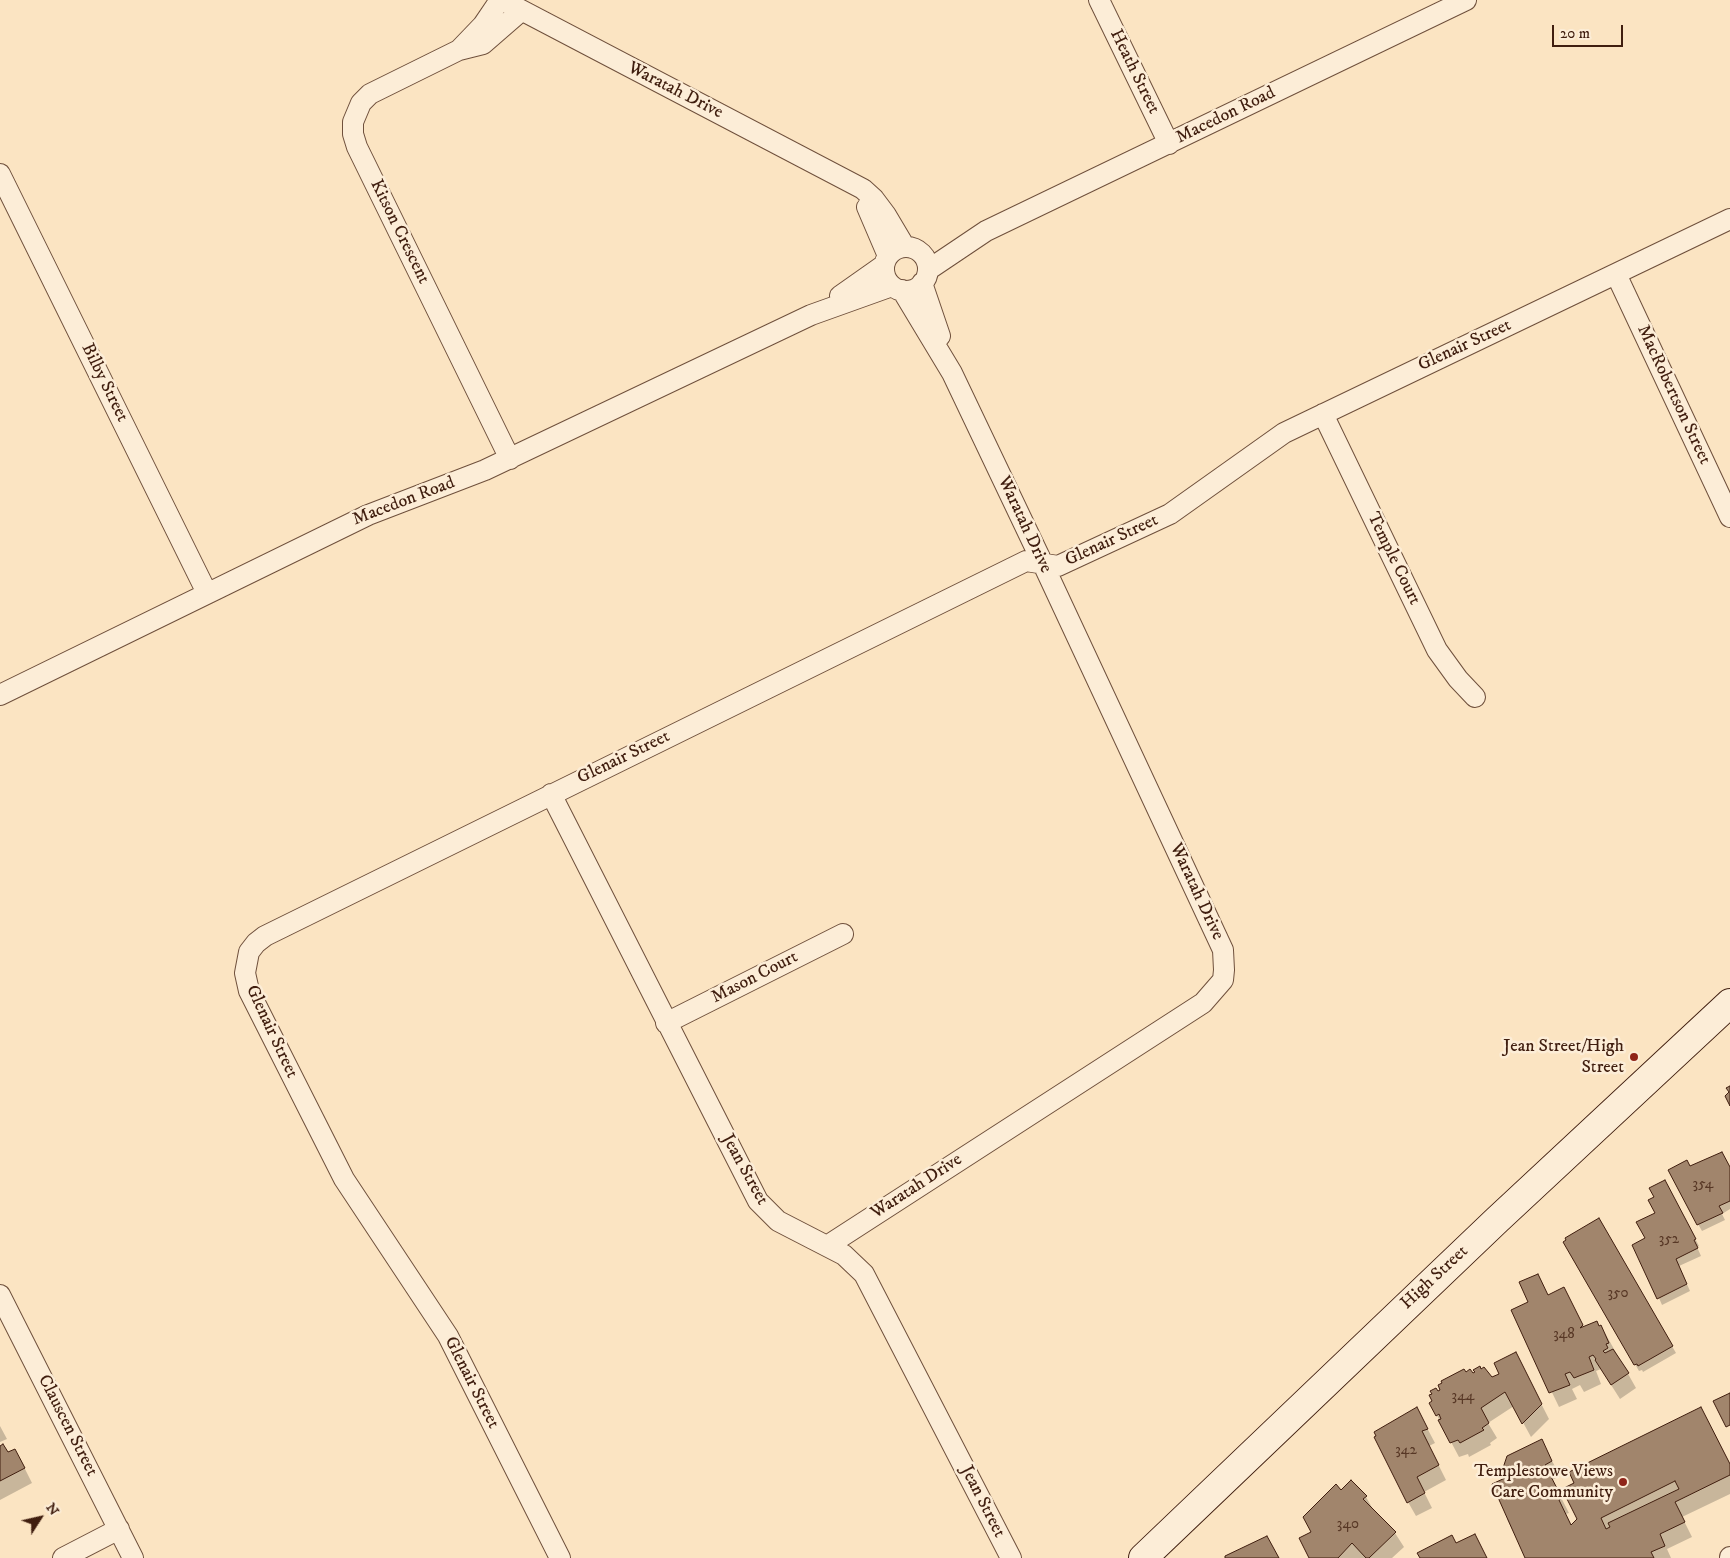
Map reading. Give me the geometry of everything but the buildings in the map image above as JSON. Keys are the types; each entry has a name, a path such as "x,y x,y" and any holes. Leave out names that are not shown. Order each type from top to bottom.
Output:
{"main road":[{"name":"High Street","path":"1143,1558 1497,1220 1730,1003"}],"street":[{"name":"Waratah Drive","path":"501,0 848,180 874,199 908,262 952,373 1223,950 1225,959 1222,980 1203,1003 826,1246"},
{"name":"Kitson Crescent","path":"459,50 483,25 501,0"},
{"name":"Heath Street","path":"1099,0 1169,144"},
{"name":"Macedon Road","path":"0,695 368,515 459,481 510,459 811,315 908,262 986,231 1466,0"},
{"name":"Kitson Crescent","path":"510,459 357,147 353,134 355,112 370,94 459,50 483,44 521,11"},
{"name":"Bilby Street","path":"0,174 208,593"},
{"name":"Glenair Street","path":"560,1558 436,1314 336,1164 249,991 245,973 249,952 265,936 1026,561 1058,566 1170,514 1205,491 1270,441 1730,219"},
{"name":"Waratah Drive","path":"908,262 885,276 897,288 952,373"},
{"name":"Macedon Road","path":"811,315 897,288 910,290 908,262"},
{"name":"MacRobertson Street","path":"1616,274 1730,517"},
{"name":"Temple Court","path":"1323,414 1437,650 1458,679 1475,697"},
{"name":"Jean Street","path":"551,794 758,1201 778,1221 844,1255 864,1274 1011,1558"},
{"name":"Mason Court","path":"666,1023 843,934"},
{"name":"Clauscen Street","path":"0,1295 133,1558"},
{"path":"62,1558 119,1530"}],"place":[{"name":"Jean Street/High Street","path":"1634,1057"},
{"name":"Templestowe Views Care Community","path":"1623,1482"}]}
